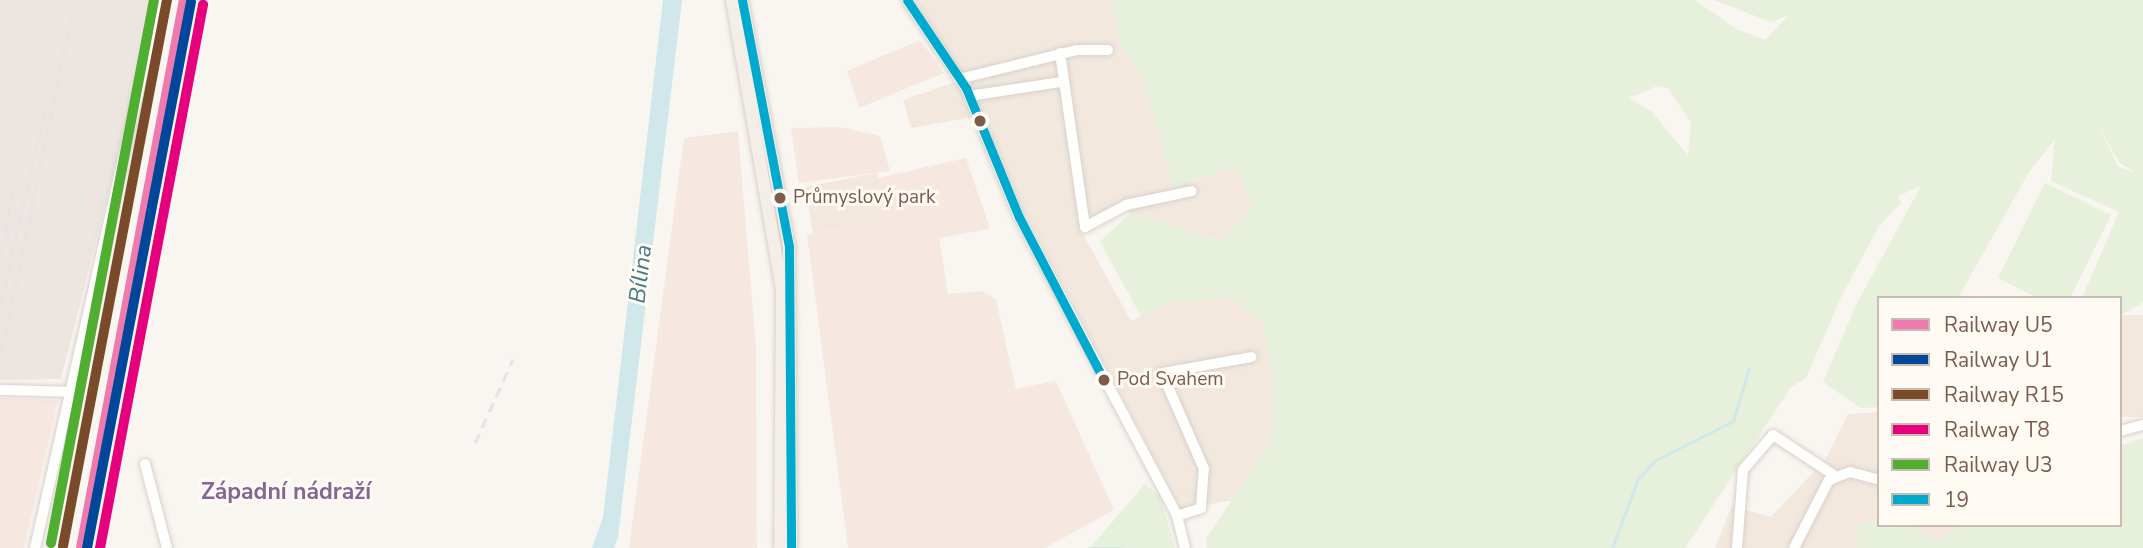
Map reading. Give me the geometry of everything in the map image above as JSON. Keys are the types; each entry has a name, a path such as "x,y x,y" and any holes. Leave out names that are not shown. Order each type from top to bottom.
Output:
{"main road":[{"path":"732,0 782,288 780,548"},
{"path":"742,0 789,246 791,548"}],"street":[{"path":"35,548 159,0"},
{"path":"907,0 969,96 1019,217 1177,516 1185,548"},
{"path":"959,79 1060,53 1108,50"},
{"path":"1060,53 1060,82 1085,227 1126,205 1192,191"},
{"path":"969,96 1060,82"},
{"path":"1177,516 1202,508 1204,469 1162,373 1252,357"},
{"path":"0,390 71,392"},
{"path":"2122,430 2143,425"},
{"path":"1737,548 1744,470 1773,435 1834,475 1850,472 1877,479"},
{"path":"145,464 167,548"},
{"path":"1794,548 1834,475"}],"shaded area":[{"path":"0,0 149,0 143,55 61,379 0,380"},
{"path":"916,0 1112,0 1120,44 1144,84 1174,187 1236,168 1253,206 1222,241 1111,206 1079,227 1131,321 1172,302 1234,299 1263,321 1274,395 1271,442 1234,500 1181,509 1022,206 984,115 911,128 903,100 953,83 962,73"},
{"path":"920,40 944,73 859,108 847,71"},
{"path":"840,127 880,136 890,171 799,183 791,128"},
{"path":"738,131 756,346 757,548 629,548 684,138"},
{"path":"966,158 990,229 939,238 948,294 982,291 996,299 1016,389 1056,381 1114,510 1045,548 848,548 807,235 886,219 878,178"},
{"path":"877,173 886,219 813,233 804,187"},
{"path":"2122,315 2143,315 2143,417 2122,417"},
{"path":"0,398 58,400 24,548 0,548"},
{"path":"1877,412 1877,519 1857,525 1857,548 1715,548 1732,506 1771,517 1825,460 1848,414"},
{"path":"1911,527 1962,527 1933,541"}],"green space":[{"path":"1112,0 1695,0 1736,29 1765,40 1789,15 1771,22 1714,0 2143,0 2143,302 2122,315 2122,296 2083,296 2119,212 2051,181 2055,139 2029,172 1959,296 1877,296 1877,407 1861,408 1823,382 1856,305 1921,186 1898,196 1901,203 1879,226 1842,295 1806,378 1791,387 1685,548 1207,548 1206,539 1271,442 1274,395 1263,322 1233,299 1172,302 1141,316 1100,242 1131,212 1221,241 1253,206 1236,168 1174,187 1144,84 1120,44","holes":["1657,86 1668,88 1691,123 1688,156 1652,112 1629,98","2099,127 2119,162 2136,173 2118,167"]},
{"path":"2045,183 2111,215 2071,296 2034,296 1998,278"},
{"path":"2143,438 2143,548 1857,548 1857,525 1877,519 1877,527 1911,527 1933,541 1962,527 2122,527 2122,445"},
{"path":"1145,484 1160,497 1175,548 1090,548"}],"water":[{"name":"Bílina","path":"663,0 682,0 618,537 614,548 592,548 603,517"}],"waterway":[{"path":"1612,548 1638,479 1654,461 1733,421 1749,368"},
{"path":"1089,548 1121,548"}],"railway":[{"path":"86,548 190,0"},
{"path":"1,355 73,7"},
{"path":"0,306 46,105"},
{"path":"4,232 14,188"},
{"path":"0,253 11,224"},
{"path":"475,443 513,359"}],"rail line":[{"name":"U3","path":"51,543 154,0"},
{"name":"R15","path":"63,546 167,0"},
{"name":"U5","path":"81,548 184,0"},
{"name":"U1","path":"87,548 191,2"},
{"name":"T8","path":"100,548 203,5"}],"transit line":[{"name":"19","path":"742,0 789,246 791,548"},
{"name":"19","path":"907,0 966,88 1019,217 1104,380"}],"place":[{"name":"Průmyslový park","path":"780,198"},
{"name":"Pod Svahem","path":"1104,380"}],"district":[{"name":"Západní nádraží","path":"286,492"}]}
